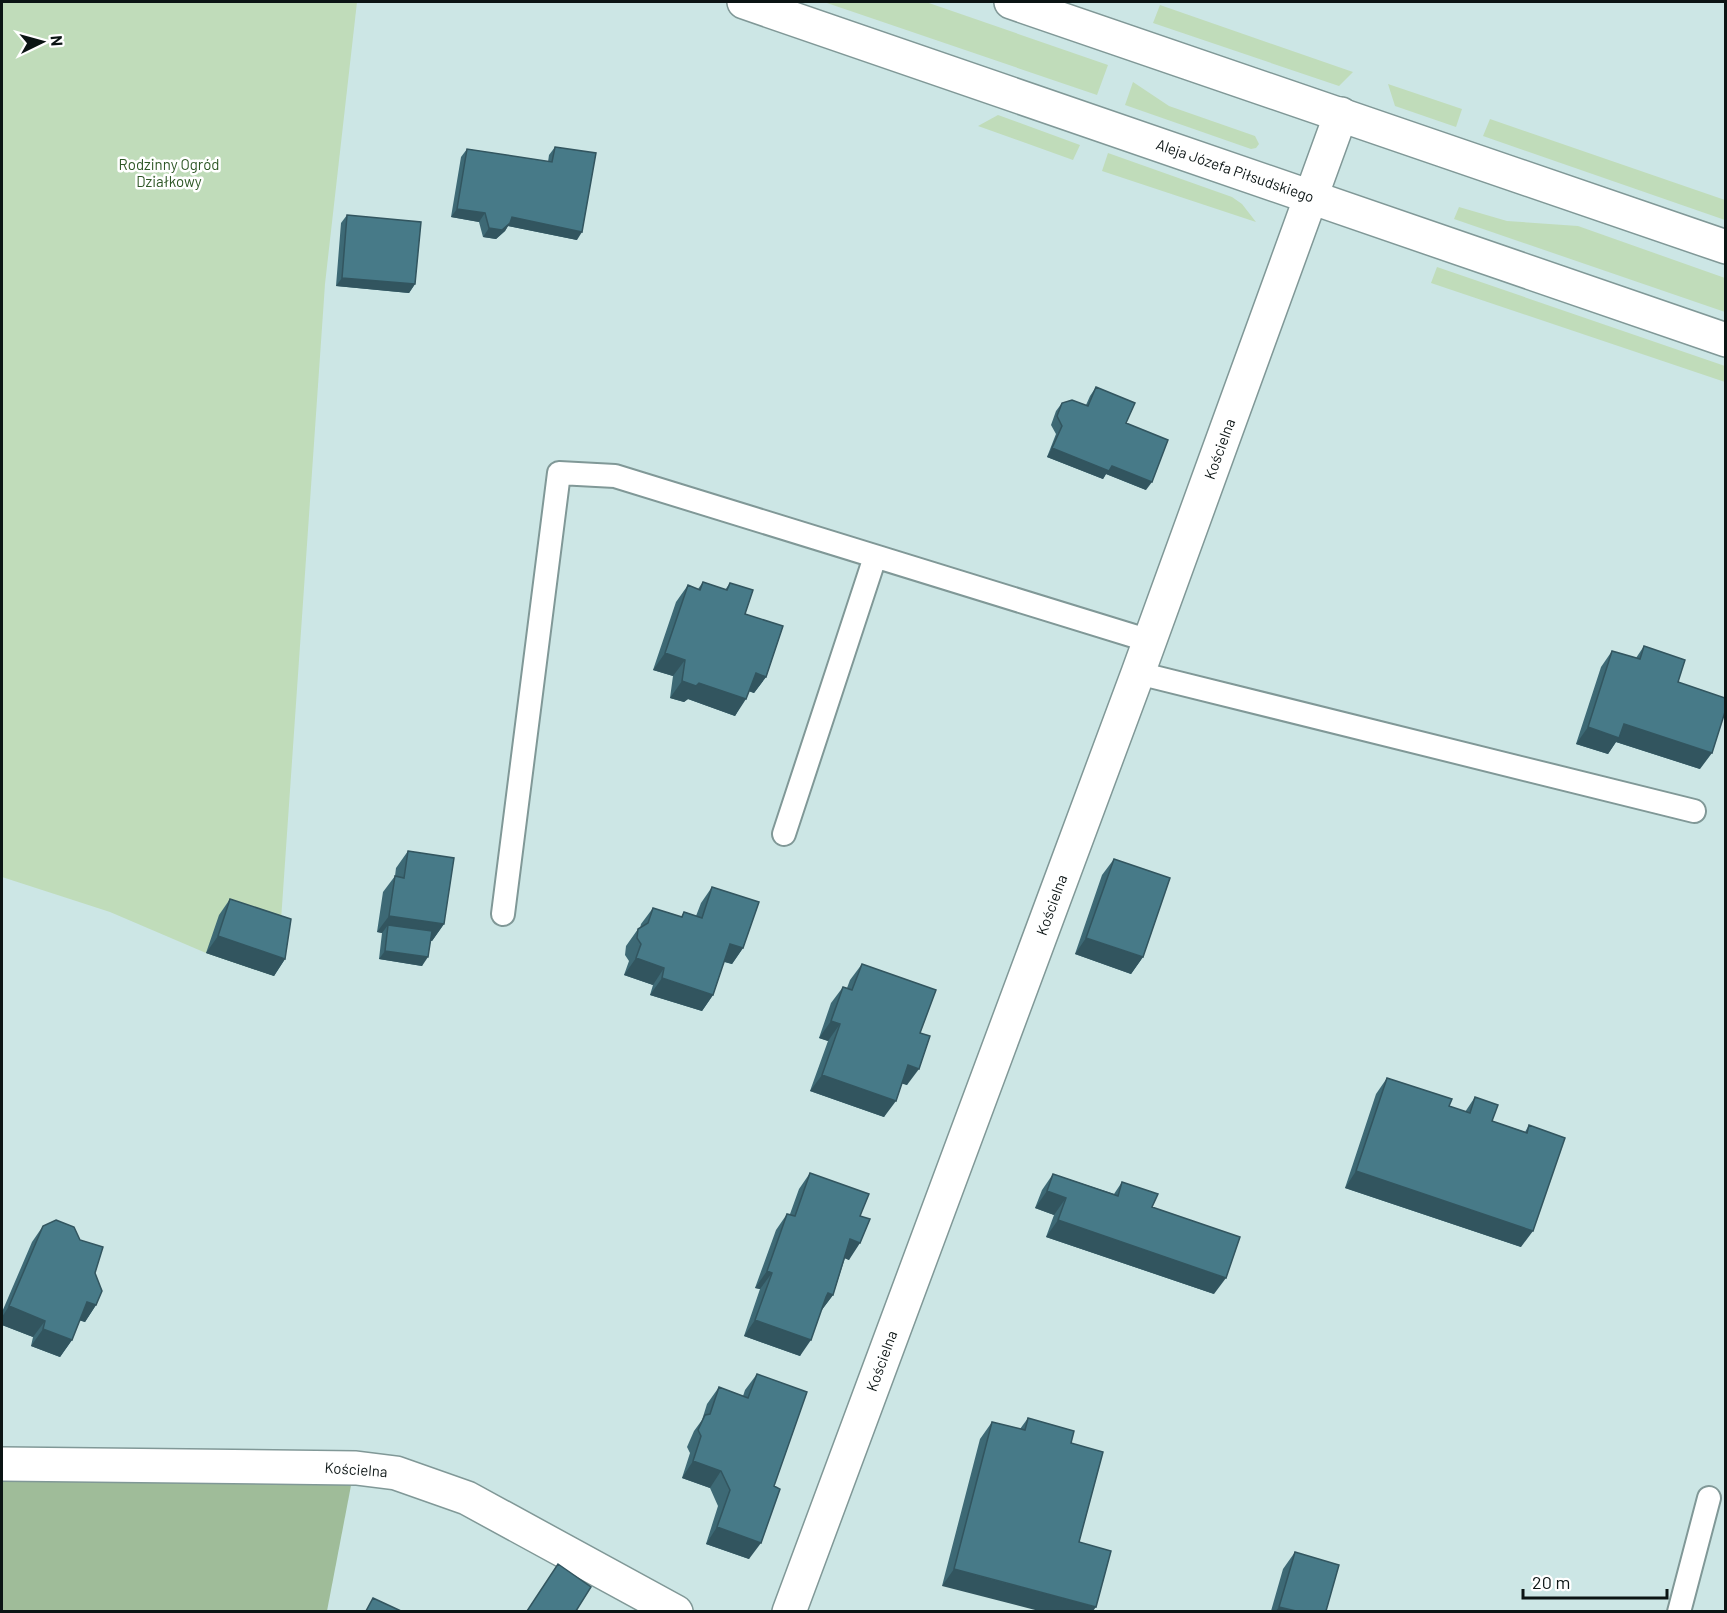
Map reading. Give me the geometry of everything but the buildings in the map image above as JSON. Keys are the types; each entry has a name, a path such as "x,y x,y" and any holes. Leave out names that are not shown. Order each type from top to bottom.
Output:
{"street":[{"name":"Aleja Józefa Piłsudskiego","path":"744,2 1725,340"},
{"path":"1011,2 1725,247"},
{"name":"Kościelna","path":"789,1611 1150,641 1341,114"},
{"name":"Kościelna","path":"2,1464 356,1468 396,1473 467,1498 676,1611"}],"lane":[{"path":"504,914 559,473 615,476 1150,641"},
{"path":"784,834 874,557"},
{"path":"1138,673 1694,811"},
{"path":"1679,1611 1710,1498"}],"green space":[{"name":"Rodzinny Ogród Działkowy","path":"2,2 357,2 325,284 280,935 274,976 206,953 110,912 2,877"},
{"path":"824,2 926,2 1108,65 1097,95"},
{"path":"1160,5 1353,72 1339,86 1153,23"},
{"path":"1133,82 1169,106 1255,136 1259,144 1256,148 1251,149 1125,105"},
{"path":"1388,84 1462,109 1456,127 1395,106"},
{"path":"998,115 1080,145 1073,160 978,126"},
{"path":"1490,119 1725,200 1725,220 1483,136"},
{"path":"1108,153 1232,197 1242,204 1256,222 1102,171"},
{"path":"1459,207 1507,221 1578,226 1725,278 1725,312 1454,219"},
{"path":"1437,267 1725,366 1725,382 1431,283"},
{"path":"353,1475 327,1611 2,1612 2,1478"}]}
